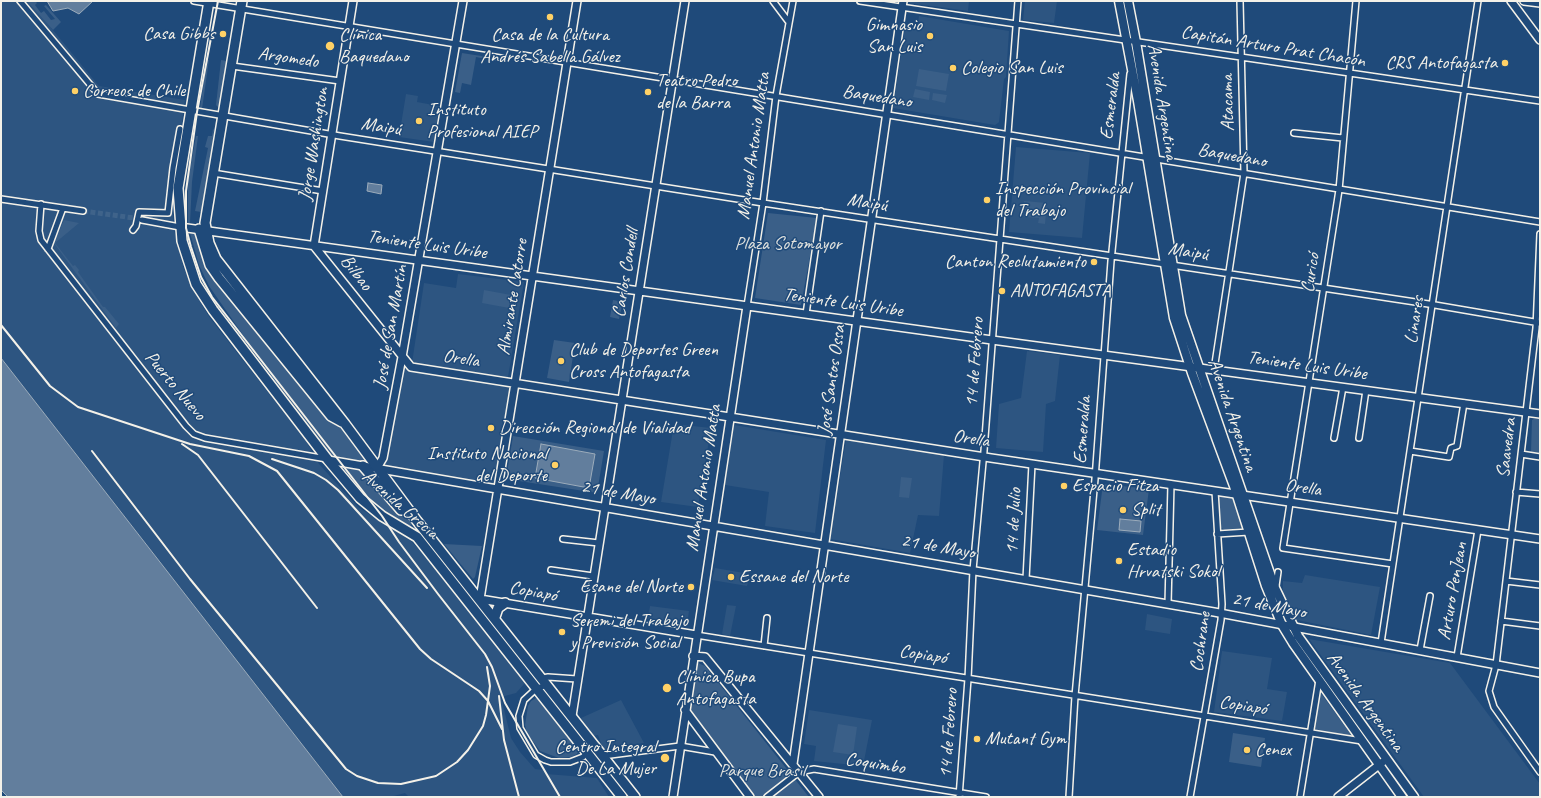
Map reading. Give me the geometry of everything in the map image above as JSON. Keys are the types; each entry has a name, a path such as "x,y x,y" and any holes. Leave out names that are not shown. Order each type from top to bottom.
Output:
{"highway":[{"name":"Avenida Grecia","path":"209,2 178,188 180,227 186,257 196,284 213,310 328,460 360,498 382,516 418,537 622,797"},
{"path":"202,230 224,116 241,5"},
{"name":"Avenida Grecia","path":"202,230 216,259 345,424 409,510 495,617 635,797"},
{"path":"363,466 402,510 409,510"},
{"path":"460,590 480,599 478,603 478,613"},
{"path":"495,617 498,608 505,603"}],"main road":[{"name":"Avenida Argentina","path":"1119,1 1151,157"},
{"name":"Avenida Argentina","path":"1128,1 1136,42 1151,157 1168,265 1174,318 1194,367 1275,588 1293,627 1323,672 1414,797"},
{"name":"Avenida Argentina","path":"1240,494 1249,532 1266,586 1282,625 1402,797"}],"street":[{"path":"20,1 98,94 190,110"},
{"name":"Baquedano","path":"194,1 241,5 349,27 1121,152 1339,190 1540,222"},
{"name":"Jorge Washington","path":"314,246 353,1"},
{"name":"José de San Martín","path":"377,468 382,458 402,358 420,260 463,1"},
{"name":"Almirante Latorre","path":"480,599 577,1"},
{"name":"Carlos Condell","path":"572,716 598,543 685,1"},
{"path":"773,1 788,20"},
{"name":"Manuel Antonio Matta","path":"673,797 696,635 763,203 776,96 788,20 793,1"},
{"name":"Capitán Arturo Prat Chacón","path":"860,1 903,4 1016,24 1127,41 1540,101"},
{"name":"14 de Febrero","path":"959,795 968,678 973,570 984,457 1018,1"},
{"name":"Atacama","path":"1214,370 1244,173 1243,57 1240,1"},
{"name":"Curicó","path":"1356,1 1339,190 1283,548 1393,564"},
{"name":"Linares","path":"1382,643 1478,1"},
{"path":"1511,1 1540,40"},
{"path":"1524,1 1540,3"},
{"name":"José Santos Ossa","path":"793,764 903,4"},
{"name":"Esmeralda","path":"1069,797 1075,696 1096,473 1112,256 1121,152 1131,65"},
{"name":"Argomedo","path":"232,66 340,81"},
{"name":"Maipú","path":"190,110 332,135 763,203 871,218 1323,288 1538,323"},
{"path":"133,230 136,226 139,212 168,213 174,160 180,129"},
{"path":"1294,133 1344,138"},
{"path":"213,173 323,190"},
{"path":"1,199 83,211"},
{"name":"Puerto Nuevo","path":"41,204 39,236 186,426 194,434 205,438 328,460"},
{"path":"48,249 63,208"},
{"path":"806,314 822,211"},
{"name":"Teniente Luis Uribe","path":"142,220 180,227 314,246 1540,414"},
{"name":"Saavedra","path":"1540,234 1538,323 1516,492 1496,665 1489,691 1490,700 1540,772"},
{"name":"Bilbao","path":"314,246 402,358"},
{"name":"Orella","path":"402,358 411,367 621,401 984,457 1540,539"},
{"path":"1334,438 1343,387"},
{"path":"1359,438 1366,390"},
{"path":"1410,451 1449,456 1450,448 1457,446 1464,403"},
{"path":"1521,454 1540,457"},
{"name":"21 de Mayo","path":"328,460 1085,589 1540,673"},
{"name":"14 de Julio","path":"1026,579 1032,464"},
{"path":"1168,604 1171,484"},
{"name":"Cochrane","path":"1190,797 1221,613 1214,491"},
{"path":"1516,492 1540,494"},
{"name":"Arturo PenJean","path":"1457,657 1478,530"},
{"path":"1217,534 1249,532"},
{"path":"563,538 598,543"},
{"path":"551,570 593,576"},
{"path":"1275,588 1278,572"},
{"path":"1506,581 1540,585"},
{"path":"1420,650 1430,596"},
{"name":"Copiapó","path":"480,599 587,618 809,652 1362,741"},
{"path":"764,646 767,618"},
{"path":"1501,621 1540,626"},
{"path":"693,656 705,657 793,764 818,797"},
{"path":"577,679 548,677 545,682 524,700 519,721 520,728 536,755 552,762 564,763 577,760 587,752 591,740"},
{"path":"1300,797 1319,680"},
{"path":"685,710 750,797"},
{"path":"603,756 680,746 715,752"},
{"path":"1338,797 1387,759"},
{"name":"Coquimbo","path":"799,772 814,769 959,795 986,797"},
{"path":"767,797 799,772"}],"shaded area":[{"path":"1,1 27,1 33,6 99,86 185,100 172,196 174,230 184,269 200,302 210,318 306,441 319,464 358,507 411,541 442,575 525,683 516,693 501,697 511,738 520,752 535,769 543,770 546,774 597,778 609,797 409,797 405,793 390,797 343,797 1,358"},
{"path":"47,1 93,1 79,14 68,8 53,11"},
{"path":"910,1 969,1 968,11 910,3"},
{"path":"1025,1 1057,1 1054,23 1023,20"},
{"name":"Colegio San Luis","path":"919,16 1009,31 1006,77 1004,79 998,123 995,125 893,108 905,28 917,30"},
{"name":"Instituto Profesional AIEP","path":"406,94 418,96 417,102 439,106 434,142 399,137"},
{"path":"1016,147 1090,153 1082,238 1009,232"},
{"path":"368,183 382,185 381,194 367,191"},
{"path":"458,274 524,282 508,377 412,363 424,283 456,288"},
{"path":"1027,351 1060,355 1055,401 1046,404 1043,452 996,448 999,404 1021,398"},
{"path":"402,357 411,367 515,384 498,489 377,468 383,458"},
{"path":"1,358 343,797 8,797 1,790"},
{"path":"674,424 711,428 698,507 661,502"},
{"path":"734,425 826,440 815,533 765,526 769,492 725,485"},
{"path":"846,440 944,455 939,516 918,515 910,553 830,539"},
{"path":"541,444 595,454 589,488 535,478"},
{"path":"1120,519 1141,521 1140,532 1119,530"},
{"name":"Essane del Norte","path":"715,568 750,574 747,586 712,580"},
{"path":"1305,575 1380,587 1371,635 1297,620 1283,597 1283,581 1302,583"},
{"name":"Esane del Norte","path":"689,582 693,582 695,583 695,591 689,592 686,589 686,585"},
{"path":"727,605 736,606 730,636 722,634"},
{"path":"650,606 689,611 687,625 648,619"},
{"path":"1147,614 1172,619 1170,634 1145,630"},
{"path":"1309,639 1450,663 1540,784 1540,797 1424,797"},
{"path":"1222,651 1272,658 1267,689 1287,692 1282,721 1214,712"},
{"path":"621,700 644,743 603,749 598,735 592,736 581,718"},
{"path":"809,710 872,720 863,766 814,761 816,746 804,744"}],"green space":[{"path":"27,1 35,1 37,3 35,5 41,13 44,11 51,20 55,19 44,6 46,5 61,22 53,30"},
{"path":"462,53 507,60 506,63 476,57 471,85 462,83 460,93 455,92"},
{"path":"207,59 209,60 202,109 200,108"},
{"path":"221,60 227,61 219,108 216,105"},
{"path":"919,69 949,74 946,91 916,86"},
{"path":"915,89 930,92 929,100 913,97"},
{"path":"933,93 947,95 945,103 932,100"},
{"path":"213,129 210,159 201,212 195,211 208,148 205,147 208,136 212,136"},
{"path":"196,136 198,136 192,182 190,223 188,223 188,181"},
{"path":"1024,201 1047,203 1045,224 1038,223 1039,218 1024,217 1026,205 1024,205"},
{"name":"Plaza Sotomayor","path":"768,213 817,218 801,305 755,298"},
{"path":"64,220 79,223 55,243 73,266 75,265 79,270 78,272 103,307 105,307 119,324 116,328 54,243"},
{"path":"190,233 202,235 219,272 417,521 410,526 376,506 355,489 325,453 209,286 199,265"},
{"path":"484,290 511,295 509,308 482,303"},
{"path":"613,300 623,302 619,319 610,317"},
{"name":"Club de Deportes Green Cross Antofagasta","path":"554,340 575,343 569,382 547,378"},
{"path":"1540,419 1540,453 1531,452 1532,420"},
{"name":"Instituto Nacional del Deporte","path":"513,436 604,451 597,493 506,479"},
{"path":"901,477 912,478 909,498 899,497"},
{"name":"Split","path":"1103,484 1149,489 1143,535 1097,530"},
{"path":"1221,494 1234,496 1245,527 1225,530 1220,527 1218,498"},
{"path":"444,544 482,546 475,577 473,579"},
{"name":"Parque Brasil","path":"698,663 705,666 809,797 756,797 687,709 694,667"},
{"path":"1320,692 1352,736 1314,729"},
{"path":"536,698 540,698 580,748 577,754 571,757 559,758 540,751 527,733 525,725 528,706 531,701"},
{"path":"838,724 857,727 853,755 833,752"},
{"name":"Cenex","path":"1233,733 1265,738 1261,767 1229,762"}],"tunnel":[{"path":"83,211 141,219"}],"railway":[{"path":"218,1 197,112 186,191 186,228 201,277 212,297 382,516 399,542 485,654 492,667 505,703 560,797"},
{"path":"1,325 50,386 78,407 190,444 249,456 277,471 420,649 431,659 479,691 488,701 502,729"},
{"path":"182,444 198,455 317,608"},
{"path":"92,451 190,579 346,769 357,776 378,783 401,784 436,776 457,762 468,750 483,726 490,686 487,667"},
{"path":"272,459 314,473 326,480 338,490 427,588"},
{"path":"499,696 504,740 519,797"}],"place":[{"name":"Casa de la Cultura Andrés Sabella Gálvez","path":"550,17"},
{"name":"Casa Gibbs","path":"223,34"},
{"name":"Gimnasio San Luis","path":"930,36"},
{"name":"Clínica Baquedano","path":"330,46"},
{"name":"CRS Antofagasta","path":"1505,63"},
{"name":"Colegio San Luis","path":"953,68"},
{"name":"Correos de Chile","path":"75,91"},
{"name":"Teatro Pedro de la Barra","path":"648,92"},
{"name":"Instituto Profesional AIEP","path":"419,121"},
{"name":"Inspección Provincial del Trabajo","path":"987,200"},
{"name":"Canton Reclutamiento","path":"1094,262"},
{"name":"ANTOFAGASTA","path":"1002,291"},
{"name":"Club de Deportes Green Cross Antofagasta","path":"561,361"},
{"name":"Dirección Regional de Vialidad","path":"491,428"},
{"name":"Instituto Nacional del Deporte","path":"555,465"},
{"name":"Espacio Fitza","path":"1064,486"},
{"name":"Split","path":"1123,510"},
{"name":"Estadio Hrvatski Sokol","path":"1119,561"},
{"name":"Essane del Norte","path":"731,577"},
{"name":"Esane del Norte","path":"691,587"},
{"name":"Seremi del Trabajo y Previsión Social","path":"562,632"},
{"name":"Clínica Bupa Antofagasta","path":"667,688"},
{"name":"Mutant Gym","path":"977,739"},
{"name":"Cenex","path":"1247,750"},
{"name":"Centro Integral De La Mujer","path":"665,758"}]}
